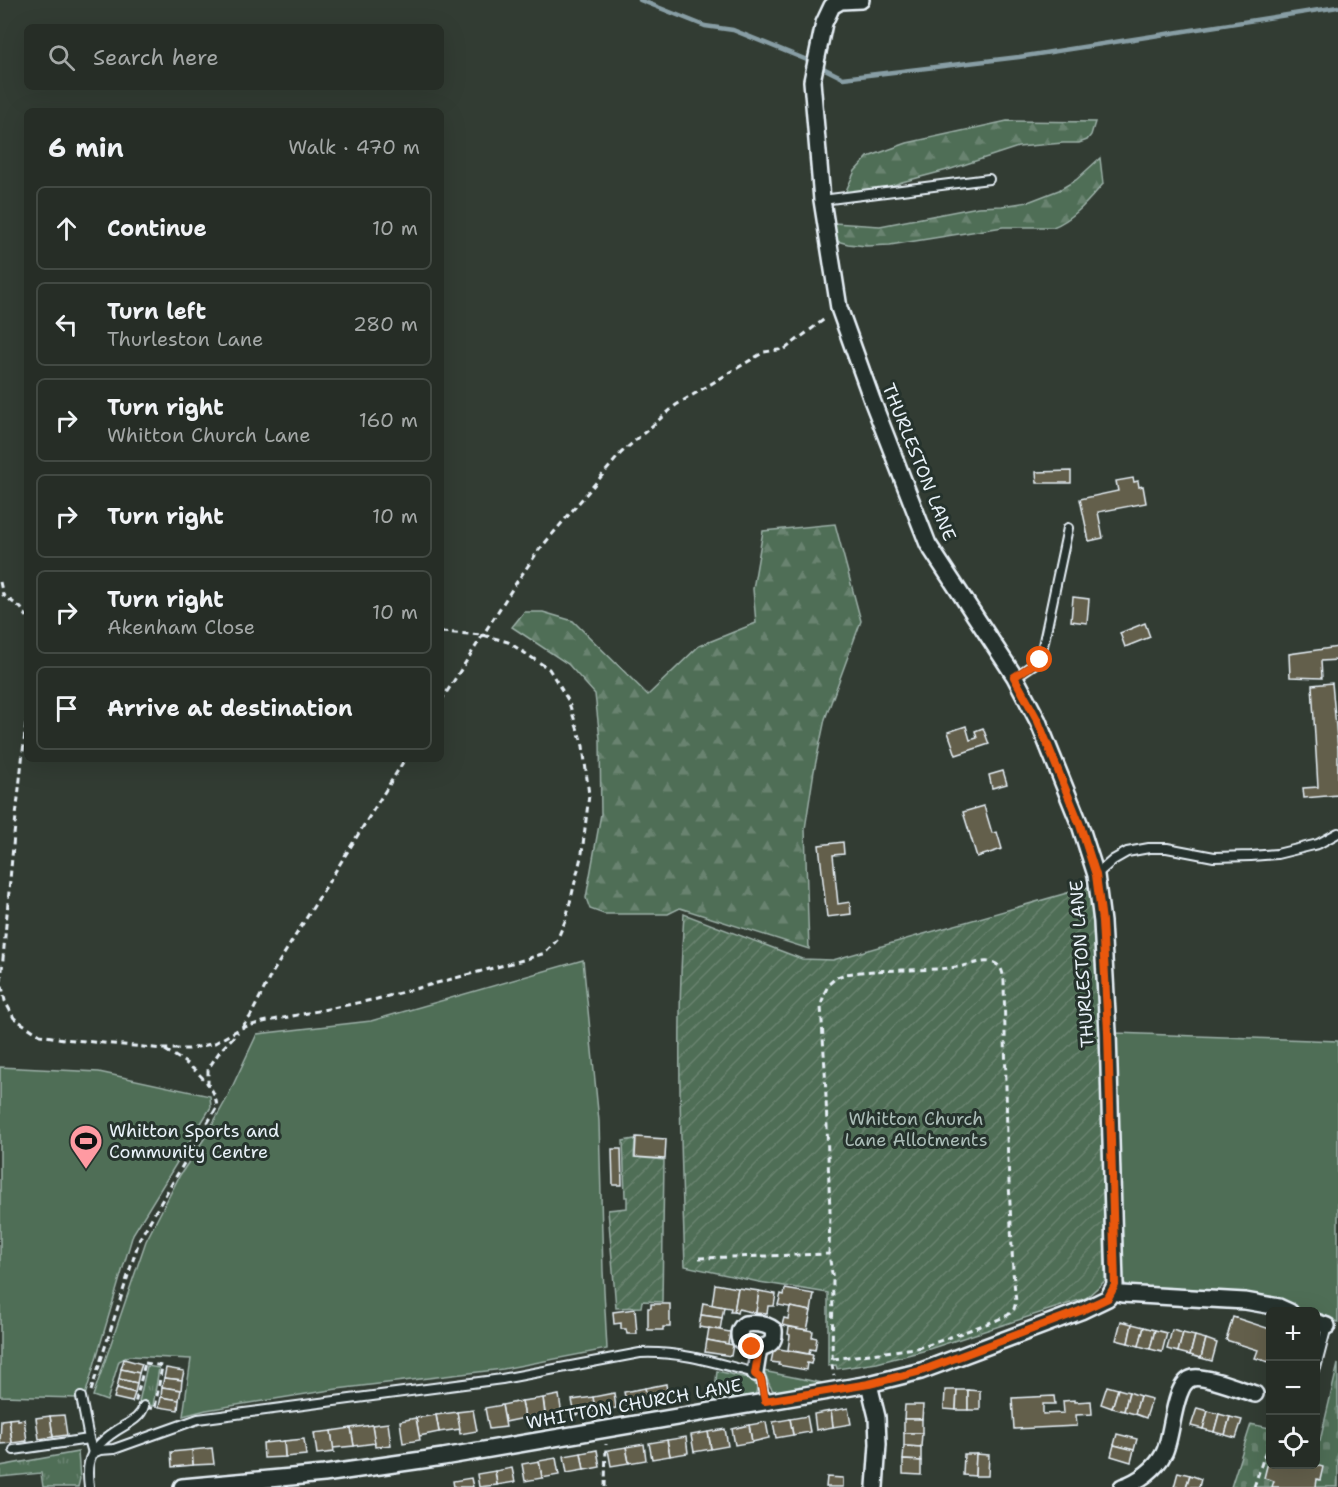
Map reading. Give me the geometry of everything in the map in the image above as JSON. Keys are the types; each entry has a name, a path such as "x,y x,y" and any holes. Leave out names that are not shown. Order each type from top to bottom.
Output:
{"street":[{"name":"THURLESTON LANE","path":"861,0 830,3 812,81 822,200 839,308 928,544 1014,677 1038,721 1080,825 1096,875 1102,921 1108,1032 1115,1285 1112,1292"},
{"path":"1112,1292 1245,1301 1280,1307"},
{"name":"WHITTON CHURCH LANE","path":"182,1487 391,1465 869,1384 946,1362 1080,1311 1108,1298 1112,1292"},
{"path":"755,1374 759,1348"},
{"path":"1122,1487 1148,1472 1164,1453 1179,1392 1191,1378 1200,1378 1255,1394"},
{"path":"869,1384 877,1417 875,1487"}],"lane":[{"path":"822,200 989,179"},
{"path":"1014,677 1040,660 1068,528"},
{"path":"1096,875 1113,860 1127,852 1149,848 1167,848 1214,857 1277,854 1318,844 1338,833"},
{"path":"1317,1361 1321,1324"},
{"path":"93,1453 114,1449 198,1419 502,1379 640,1353 660,1352 684,1355 755,1374 761,1379 765,1401"},
{"path":"81,1397 93,1453"},
{"path":"89,1487 88,1465 93,1453 102,1441 138,1417 144,1406"},
{"path":"14,1450 89,1439"}],"path":[{"path":"444,696 539,550 621,453 676,405 764,352 785,349 839,308"},
{"path":"0,582 3,596 24,612"},
{"path":"24,742 1,981 4,1001 14,1018 40,1035 64,1039 163,1049 189,1049 215,1043 241,1028 263,1022 377,999 523,960 545,953 557,940 566,919 582,854 589,795 584,746 568,700 549,669 508,642 483,635 444,632"},
{"path":"208,1084 208,1069 249,1017 271,975 403,762"},
{"path":"833,1359 923,1347 997,1320 1014,1309 1016,1302 1007,1137 1004,981 1003,972 995,963 988,961 960,967 857,972 837,977 829,984 824,994 821,1006 830,1254 833,1280 832,1365 837,1389"},
{"path":"84,1413 140,1238 217,1107 216,1099 208,1084 198,1072 163,1049"},
{"path":"699,1258 830,1254"},
{"path":"145,1363 162,1366 155,1409 144,1406 135,1404 145,1363"},
{"path":"605,1430 607,1436 605,1487"},
{"path":"1254,1487 1266,1450"}],"green space":[{"path":"1007,121 1095,122 1091,135 1087,140 1079,143 1018,147 860,197 850,197 845,193 855,171 868,157 907,143"},
{"path":"1100,158 1103,184 1074,214 1053,227 1003,227 890,245 866,246 829,239 830,229 834,223 880,226 978,207 1028,202 1059,190 1076,180"},
{"path":"835,524 861,621 825,719 814,771 805,829 809,949 680,908 668,914 604,914 590,909 586,898 601,814 600,739 595,694 568,664 512,627 524,612 543,612 573,621 648,695 699,646 756,623 753,589 763,531"},
{"name":"Whitton Church Lane Allotments","path":"1088,887 1092,909 1100,1039 1105,1281 1086,1298 923,1351 877,1363 837,1369 836,1365 828,1366 828,1293 759,1282 685,1266 680,1046 684,914 802,959 833,960"},
{"path":"583,960 599,1121 607,1349 503,1369 337,1389 206,1410 183,1416 191,1359 129,1356 119,1361 107,1401 93,1396 146,1241 180,1175 226,1100 257,1034 371,1021"},
{"path":"1115,1033 1338,1041 1338,1322 1320,1317 1320,1307 1295,1307 1279,1301 1130,1289 1120,1278"},
{"name":"Whitton Sports and Community Centre","path":"0,1067 99,1072 210,1096 211,1107 133,1234 85,1396 78,1398 0,1396"},
{"path":"635,1139 634,1157 664,1160 662,1302 642,1301 641,1307 616,1308 608,1210 627,1208 623,1141"},
{"path":"1338,1364 1338,1487 1231,1487 1251,1424 1266,1427 1266,1469 1320,1469 1320,1441"},
{"path":"147,1366 159,1368 153,1406 139,1402"},
{"path":"717,1371 748,1378 757,1387 756,1393 751,1398 723,1404 718,1399 714,1400"},
{"path":"763,1371 822,1383 824,1386 776,1393"},
{"path":"78,1452 80,1479 78,1487 43,1487 41,1473 0,1477 0,1466"}],"building":[{"path":"1071,471 1071,483 1037,483 1036,472"},
{"path":"1133,478 1134,482 1138,481 1139,487 1143,486 1146,503 1098,512 1103,538 1089,541 1080,499 1118,491 1116,481"},
{"path":"1073,597 1089,599 1087,623 1071,621"},
{"path":"1145,623 1150,637 1125,647 1120,633"},
{"path":"1338,647 1338,660 1321,661 1322,678 1290,677 1289,654"},
{"path":"1332,683 1338,750 1338,795 1304,798 1303,788 1318,787 1312,685"},
{"path":"966,726 970,740 977,738 975,731 983,728 989,744 956,755 948,732"},
{"path":"1003,771 1007,784 992,788 989,775"},
{"path":"984,806 992,833 997,832 1002,849 977,857 963,812"},
{"path":"843,842 844,854 833,855 838,904 850,902 851,914 827,917 819,845"},
{"path":"636,1137 666,1139 665,1159 635,1157"},
{"path":"612,1149 621,1149 622,1185 613,1185"},
{"path":"715,1284 738,1288 734,1312 730,1312 731,1308 712,1305"},
{"path":"738,1288 759,1291 756,1313 738,1309 737,1313 734,1312"},
{"path":"785,1289 814,1294 811,1311 778,1305"},
{"path":"759,1291 776,1294 774,1306 768,1306 767,1314 756,1313"},
{"path":"703,1303 724,1307 722,1318 701,1315"},
{"path":"651,1304 670,1304 670,1327 663,1327 663,1330 648,1330 648,1308 651,1308"},
{"path":"790,1307 811,1311 807,1330 782,1325 784,1318 788,1319"},
{"path":"635,1309 637,1334 627,1334 626,1329 621,1329 621,1323 614,1324 613,1312"},
{"path":"701,1315 722,1318 720,1330 699,1327"},
{"path":"1233,1317 1266,1328 1266,1361 1255,1358 1258,1350 1226,1340"},
{"path":"1121,1321 1132,1324 1128,1343 1116,1340"},
{"path":"1132,1324 1144,1327 1139,1346 1128,1343"},
{"path":"789,1327 813,1331 812,1337 817,1338 815,1350 810,1349 809,1354 788,1350"},
{"path":"1144,1327 1155,1330 1150,1349 1139,1346"},
{"path":"709,1328 730,1332 728,1344 707,1340"},
{"path":"1155,1330 1167,1333 1162,1352 1150,1349"},
{"path":"1172,1330 1183,1333 1178,1352 1167,1349"},
{"path":"1183,1333 1195,1336 1190,1355 1178,1352"},
{"path":"1195,1336 1206,1339 1201,1358 1190,1355"},
{"path":"1206,1339 1217,1343 1212,1361 1201,1358"},
{"path":"707,1340 733,1345 731,1356 705,1352"},
{"path":"774,1348 813,1355 811,1364 807,1363 806,1370 771,1362"},
{"path":"124,1359 142,1364 139,1373 121,1369"},
{"path":"166,1368 184,1371 182,1380 164,1378"},
{"path":"121,1369 139,1373 137,1383 119,1379"},
{"path":"164,1378 182,1380 181,1390 162,1387"},
{"path":"119,1379 137,1383 135,1393 117,1388"},
{"path":"666,1384 668,1399 648,1402 645,1388"},
{"path":"1107,1386 1118,1389 1112,1408 1101,1404"},
{"path":"162,1387 181,1390 179,1400 161,1397"},
{"path":"117,1388 135,1393 132,1402 114,1398"},
{"path":"645,1388 648,1402 627,1406 624,1392"},
{"path":"1118,1389 1129,1392 1124,1411 1112,1408"},
{"path":"945,1390 957,1390 956,1410 944,1409"},
{"path":"957,1390 968,1390 968,1410 956,1410"},
{"path":"968,1390 980,1391 980,1410 968,1410"},
{"path":"1129,1392 1140,1396 1135,1414 1124,1411"},
{"path":"614,1393 616,1408 595,1411 593,1397"},
{"path":"559,1395 562,1416 546,1419 543,1398"},
{"path":"1054,1396 1055,1404 1043,1404 1043,1414 1064,1413 1063,1401 1075,1400 1075,1402 1091,1401 1092,1414 1076,1415 1077,1426 1014,1429 1012,1398"},
{"path":"1140,1396 1152,1399 1146,1418 1135,1414"},
{"path":"161,1397 179,1400 178,1410 159,1407"},
{"path":"593,1397 595,1411 575,1415 572,1400"},
{"path":"543,1398 545,1415 525,1418 522,1401"},
{"path":"522,1401 525,1418 505,1422 502,1405"},
{"path":"502,1405 506,1427 489,1429 485,1408"},
{"path":"905,1405 923,1405 922,1419 904,1419"},
{"path":"848,1408 851,1424 833,1427 831,1411"},
{"path":"1197,1408 1208,1411 1203,1429 1191,1426"},
{"path":"473,1410 477,1431 460,1434 457,1412"},
{"path":"831,1411 833,1427 816,1430 814,1414"},
{"path":"1208,1411 1219,1414 1214,1432 1203,1429"},
{"path":"457,1412 460,1429 439,1432 436,1415"},
{"path":"1219,1414 1230,1417 1225,1435 1214,1432"},
{"path":"64,1415 67,1435 53,1437 50,1416"},
{"path":"436,1415 439,1432 419,1436 416,1418"},
{"path":"50,1416 53,1437 39,1439 36,1418"},
{"path":"807,1416 810,1432 793,1435 790,1419"},
{"path":"1230,1417 1242,1420 1236,1438 1225,1435"},
{"path":"18,1418 18,1420 24,1419 27,1441 12,1443 9,1419"},
{"path":"416,1418 420,1440 403,1443 400,1421"},
{"path":"9,1419 12,1443 0,1444 1,1420"},
{"path":"790,1419 793,1435 776,1438 773,1422"},
{"path":"904,1419 922,1419 922,1433 904,1433"},
{"path":"766,1422 769,1438 752,1442 749,1425"},
{"path":"388,1423 391,1445 375,1447 372,1425"},
{"path":"372,1425 375,1443 354,1446 351,1428"},
{"path":"749,1425 752,1442 735,1445 732,1429"},
{"path":"351,1428 354,1446 333,1448 331,1431"},
{"path":"725,1429 728,1446 711,1449 708,1432"},
{"path":"331,1431 334,1452 317,1454 314,1433"},
{"path":"708,1432 711,1449 694,1452 691,1435"},
{"path":"904,1433 922,1433 921,1447 904,1446"},
{"path":"1117,1434 1137,1439 1134,1450 1114,1445"},
{"path":"686,1437 688,1453 670,1456 667,1440"},
{"path":"304,1439 306,1455 285,1457 284,1441"},
{"path":"667,1440 670,1456 652,1459 649,1443"},
{"path":"284,1441 285,1457 264,1458 263,1443"},
{"path":"644,1444 646,1460 629,1463 626,1447"},
{"path":"1114,1445 1134,1450 1131,1462 1111,1456"},
{"path":"904,1446 921,1447 921,1461 903,1460"},
{"path":"626,1447 629,1463 611,1466 608,1450"},
{"path":"212,1448 214,1464 193,1465 192,1450"},
{"path":"192,1450 193,1465 172,1467 171,1452"},
{"path":"597,1450 600,1467 584,1470 581,1453"},
{"path":"581,1453 584,1470 567,1473 564,1456"},
{"path":"964,1454 976,1454 975,1476 963,1475"},
{"path":"976,1454 989,1455 988,1476 975,1476"},
{"path":"556,1458 559,1475 542,1478 539,1461"},
{"path":"903,1460 921,1461 921,1475 903,1474"},
{"path":"539,1461 542,1478 525,1481 522,1464"},
{"path":"1320,1466 1323,1467 1316,1487 1272,1487 1274,1481 1264,1478 1266,1469 1320,1469"},
{"path":"512,1468 515,1482 497,1485 495,1471"},
{"path":"495,1471 497,1485 479,1487 477,1474"},
{"path":"1178,1472 1190,1475 1186,1487 1174,1487"},
{"path":"1190,1475 1201,1479 1199,1487 1186,1487"},
{"path":"827,1477 843,1478 843,1487 826,1487"},
{"path":"471,1478 473,1487 454,1487 453,1481"}],"waterway":[{"path":"640,0 705,26 733,30 812,62"},
{"path":"819,66 843,78 1019,57 1338,7"}],"place":[{"name":"Whitton Sports and Community Centre","path":"86,1170"}],"route":[{"path":"752,1347 759,1348 755,1374 761,1379 765,1401 869,1384 921,1371 1080,1311 1108,1298 1115,1285 1108,1032 1102,921 1096,875 1080,825 1038,721 1014,677 1040,660"}]}
